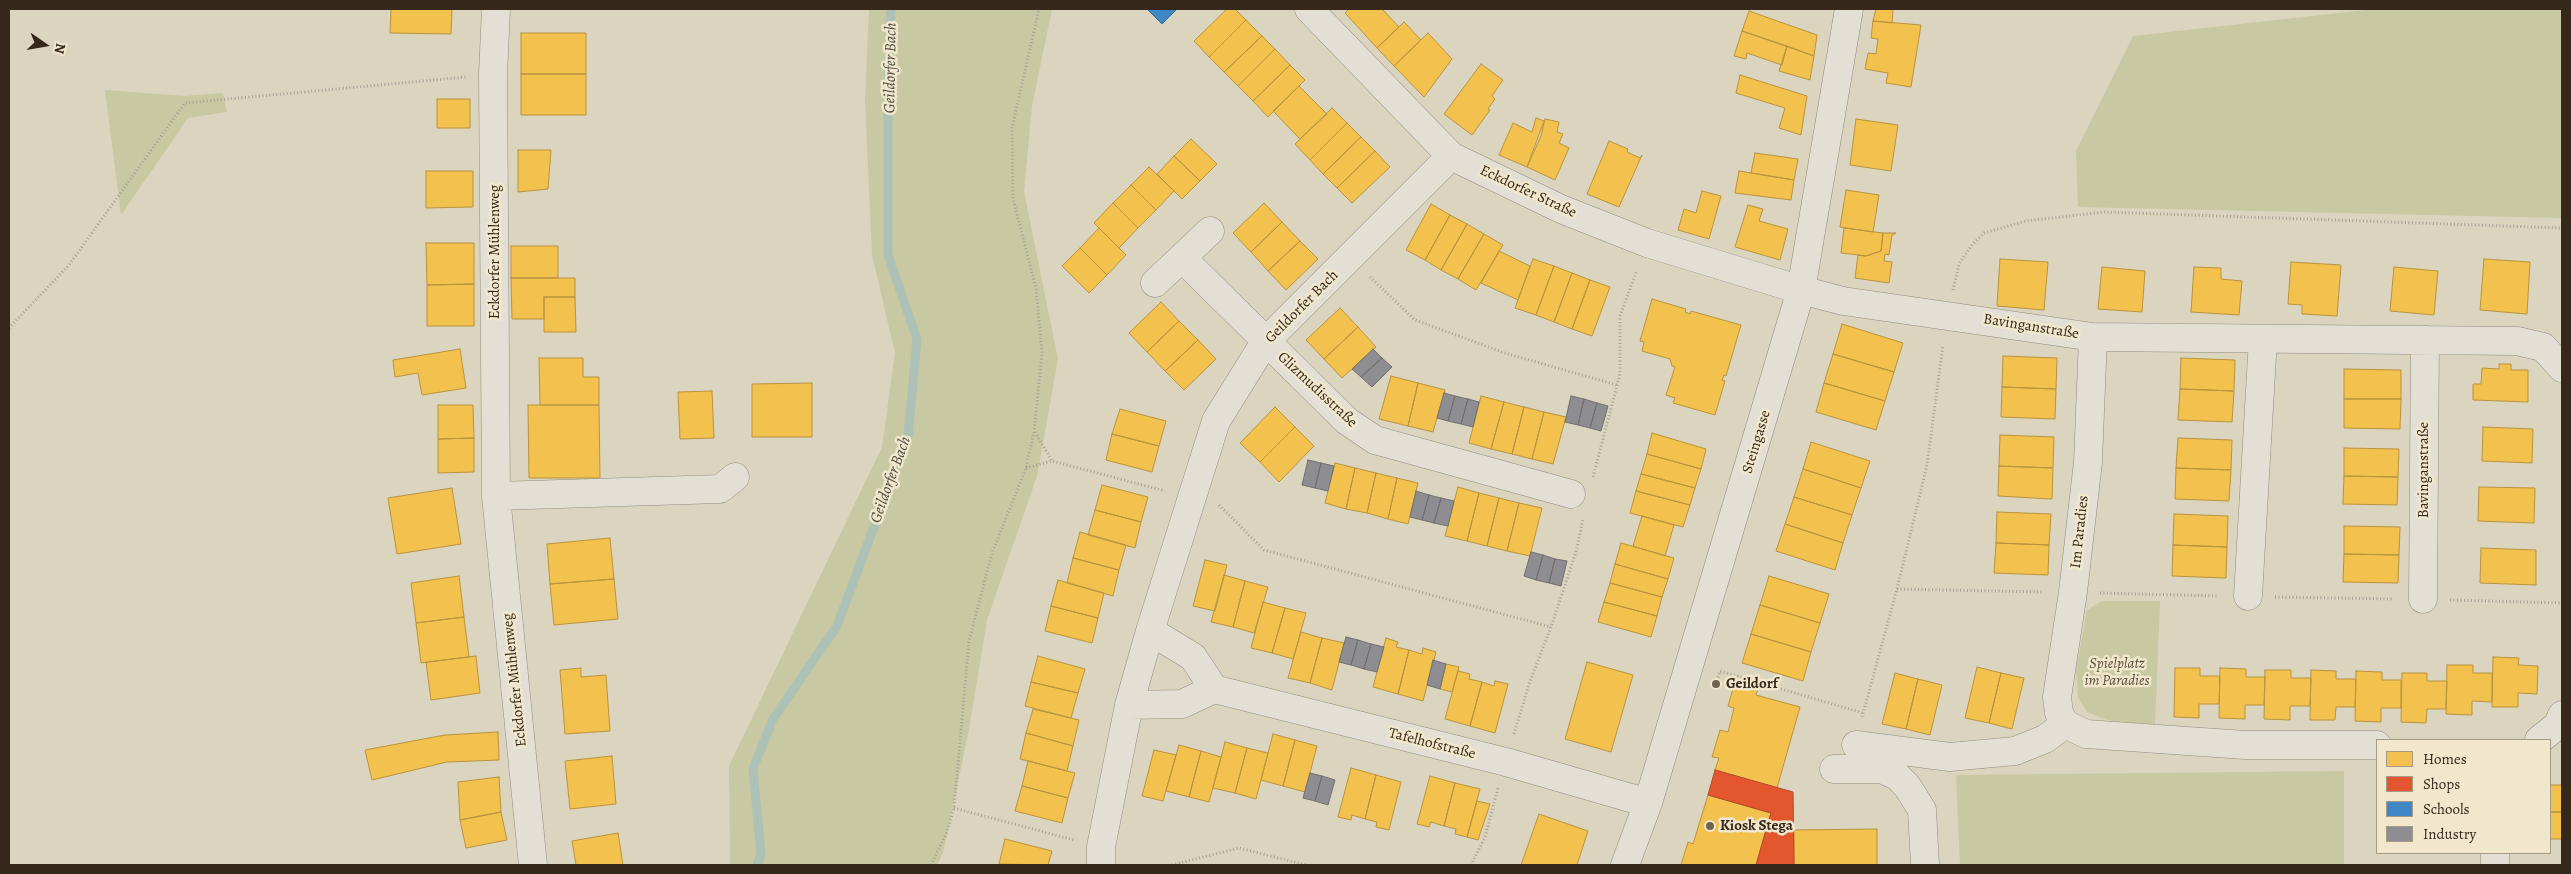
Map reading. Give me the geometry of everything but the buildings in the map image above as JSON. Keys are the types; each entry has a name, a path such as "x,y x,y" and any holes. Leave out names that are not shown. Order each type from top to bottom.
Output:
{"street":[{"name":"Eckdorfer Mühlenweg","path":"496,9 493,74 496,496 533,865"},
{"name":"Eckdorfer Straße","path":"1309,9 1451,156 1561,209 1647,243 1801,290"},
{"name":"Steingasse","path":"1625,865 1648,802 1801,290 1849,9"},
{"name":"Geildorfer Bach","path":"1101,856 1129,705 1150,631 1216,421 1265,342 1451,156"},
{"path":"1155,283 1210,230"},
{"name":"Glizmudisstraße","path":"1182,258 1347,421 1375,440 1583,496"},
{"name":"Bavinganstraße","path":"1801,290 1843,301 1946,314 2094,337 2517,341 2543,347 2562,368"},
{"name":"Im Paradies","path":"2065,724 2059,713 2057,697 2074,592 2088,462 2094,337"},
{"path":"2248,596 2263,339"},
{"name":"Bavinganstraße","path":"2422,600 2425,340"},
{"path":"496,496 720,489 735,477"},
{"path":"1129,705 1182,704 1214,689 1193,657 1150,631"},
{"name":"Tafelhofstraße","path":"1214,689 1506,762 1648,802"},
{"path":"2540,739 2558,725 2562,715"},
{"path":"1856,745 1950,757 2015,750 2044,739 2065,724 2086,734 2245,745 2376,745"},
{"path":"1834,769 1882,769 1897,776 1907,786 1922,810 1925,865"}],"path":[{"path":"931,865 947,832 954,808 969,641 992,554 1026,468 1034,432 1042,353 1036,288 1013,199 1012,128 1038,9"},
{"path":"9,328 69,265 185,102 493,74"},
{"path":"1856,745 1927,465 1946,314 1959,264 1971,246 1984,233 2026,221 2104,212 2562,228"},
{"path":"1471,865 1485,837 1529,684 1576,552 1583,496 1620,374 1620,316 1647,243"},
{"path":"1350,259 1415,320 1505,353 1617,385"},
{"path":"1034,432 1052,461"},
{"path":"1026,468 1052,461 1195,491 1264,550 1551,626"},
{"path":"1716,684 1720,671 1863,713"},
{"path":"954,808 1101,856"},
{"path":"1172,865 1239,848 1306,865"}],"green space":[{"path":"869,9 1052,9 1032,106 1024,192 1058,359 1037,476 987,620 969,729 943,853 937,865 730,865 729,766 882,447 895,353 872,255 865,100"},
{"path":"2375,9 2562,9 2562,218 2078,207 2076,151 2133,36"},
{"path":"105,90 185,96 223,93 227,112 188,118 121,215"},
{"name":"Spielplatz im Paradies","path":"2102,601 2160,601 2155,726 2107,720 2087,712 2078,697 2076,671 2087,610"},
{"path":"2344,771 2344,865 1960,865 1956,775"}],"waterway":[{"name":"Geildorfer Bach","path":"757,865 761,854 753,769 773,719 837,626 908,436 917,339 888,255 888,82 891,9"}],"place":[{"name":"Geildorf","path":"1716,684"},
{"name":"Kiosk Stega","path":"1710,826"}]}
